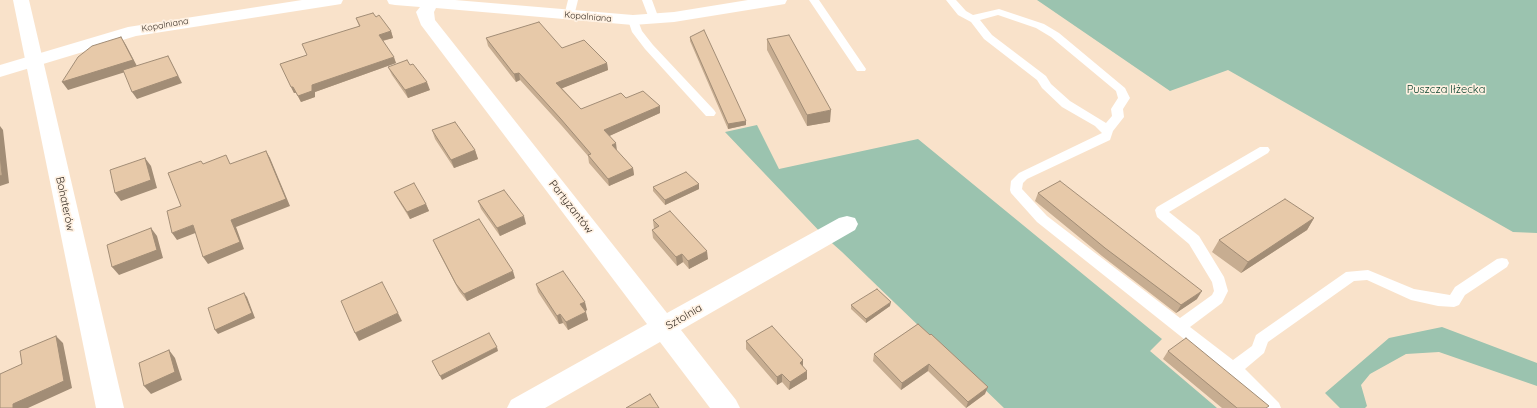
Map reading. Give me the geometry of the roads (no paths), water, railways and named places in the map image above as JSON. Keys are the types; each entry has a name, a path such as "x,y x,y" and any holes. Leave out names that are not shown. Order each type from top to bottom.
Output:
{"street":[{"name":"Bohaterów","path":"21,0 110,408"},
{"name":"Kopalniana","path":"0,71 134,30 289,3 335,0"},
{"name":"Kopalniana","path":"395,0 430,4 571,8 633,20 654,19 780,0"},
{"name":"Partyzantów","path":"430,4 425,12 427,21 726,408"},
{"name":"Sztolnia","path":"520,408 847,224"}],"lane":[{"path":"647,0 654,19"},
{"path":"814,0 861,69"},
{"path":"951,0 962,13 974,20 988,37 1042,78 1046,86 1066,104 1099,123 1107,130"},
{"path":"974,20 974,18 980,16 999,12 1009,14 1045,28 1121,90 1124,98 1118,109 1118,117 1107,130 1106,137 1023,176 1018,181 1016,190 1042,219 1233,369 1273,408"},
{"path":"633,20 637,32 649,47 710,113"},
{"path":"1178,327 1217,299 1221,291 1219,281 1194,240 1162,214 1162,210 1264,150"},
{"path":"1233,369 1259,349 1261,339 1350,276 1368,275 1411,294 1438,300 1454,301 1460,291 1502,263"}],"park label":[{"name":"Puszcza Iłżecka","path":"1446,90"}]}
